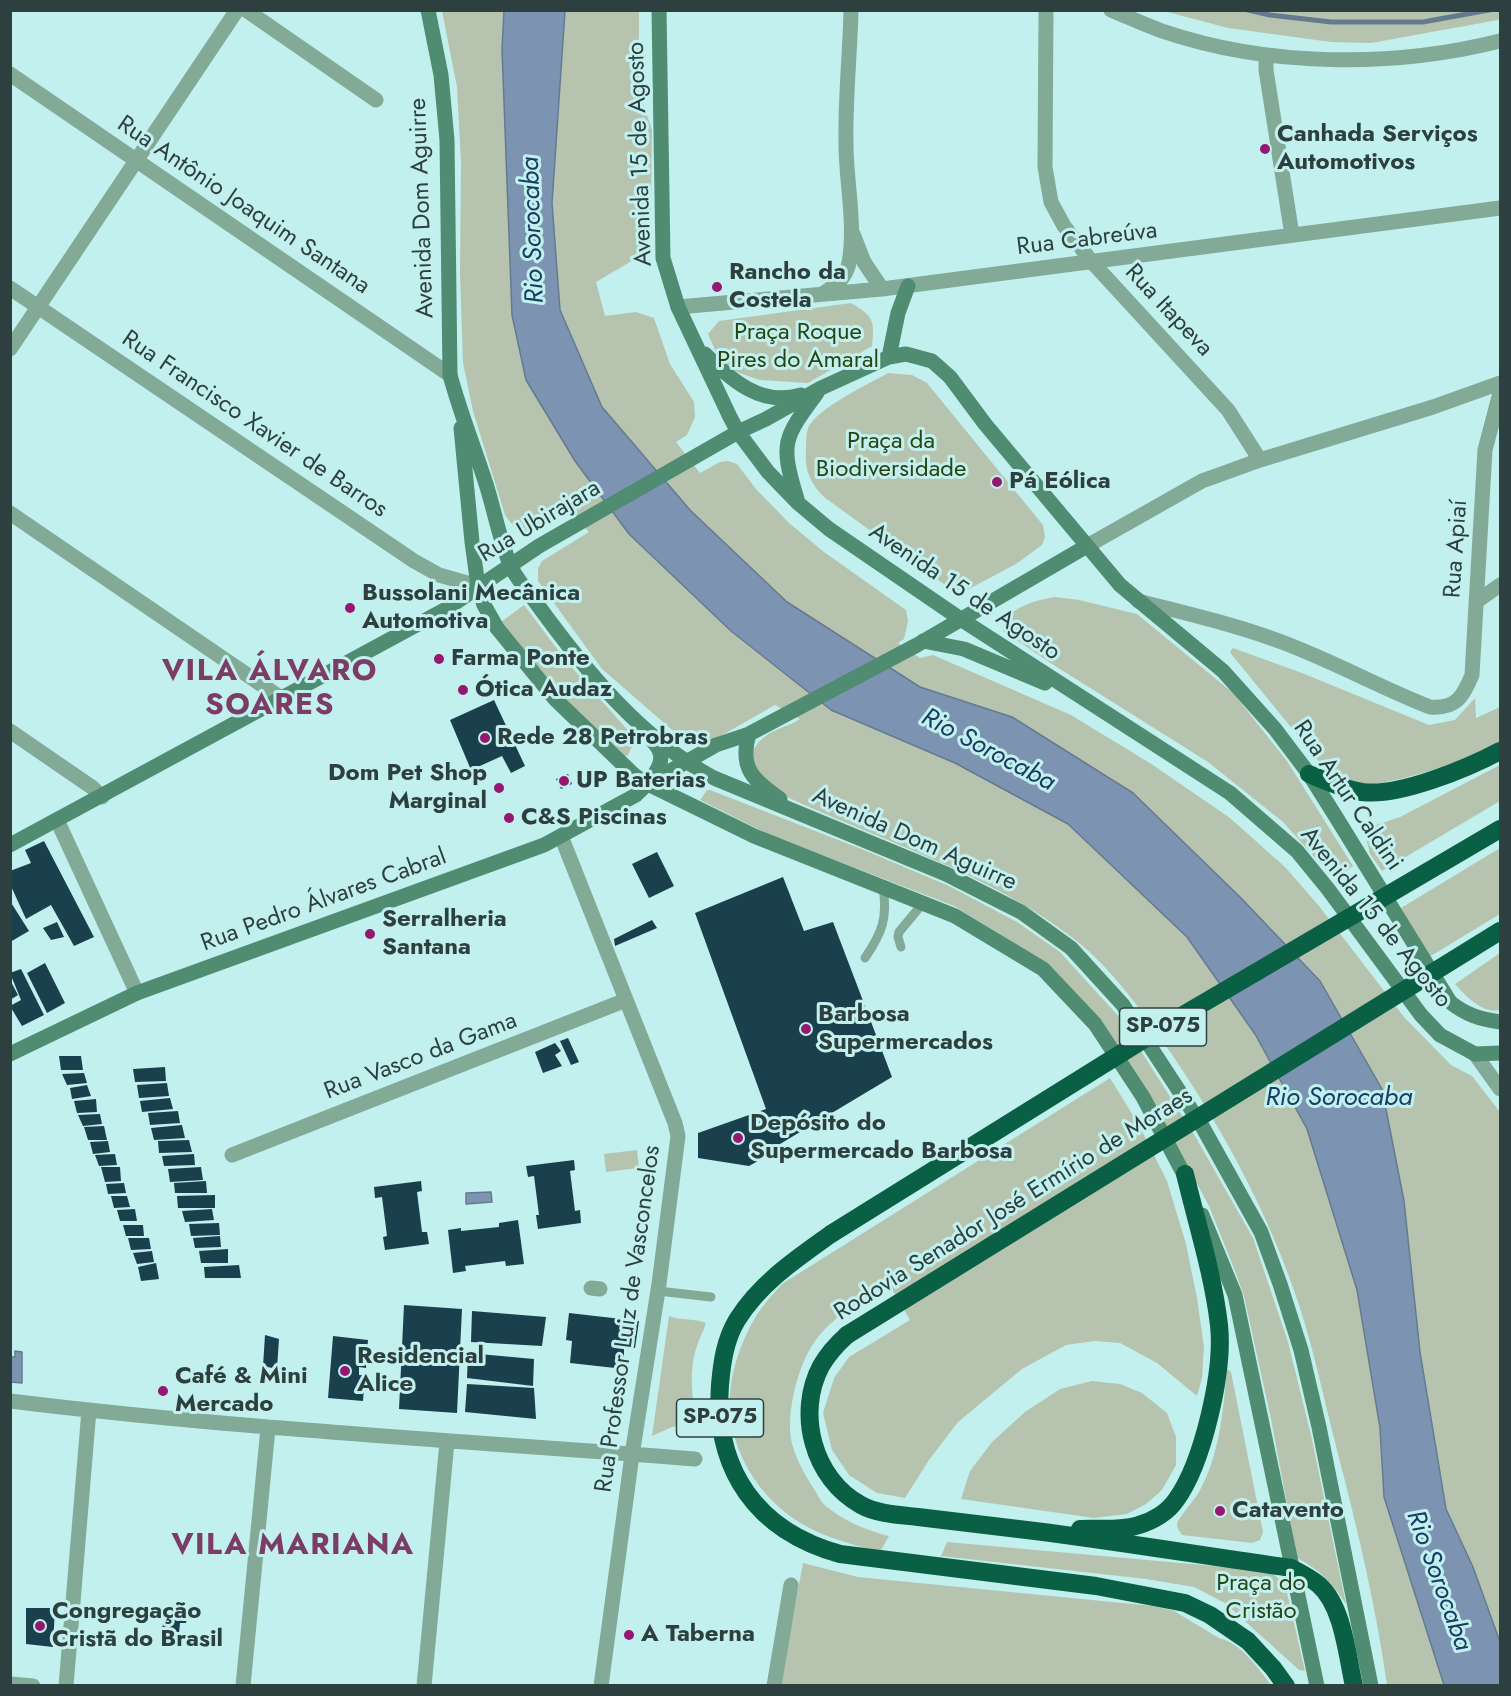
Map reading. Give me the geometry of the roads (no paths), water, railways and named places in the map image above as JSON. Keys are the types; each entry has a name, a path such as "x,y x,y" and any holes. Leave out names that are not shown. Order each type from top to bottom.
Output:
{"highway":[{"path":"1309,774 1351,790 1379,792 1455,772 1500,751"},
{"name":"SP-075","path":"1286,1686 1274,1668 1248,1641 1210,1615 1185,1603 1096,1586 840,1554 817,1548 777,1525 758,1508 741,1485 721,1436 719,1405 721,1370 729,1336 738,1320 767,1283 831,1234 1178,1018 1500,829"},
{"name":"Rodovia Senador José Ermírio de Moraes","path":"1292,1568 1035,1531 893,1514 861,1506 827,1474 820,1460 811,1433 809,1418 814,1382 831,1351 847,1335 1500,931"},
{"path":"1035,1531 1138,1525 1165,1512 1189,1479 1202,1447 1217,1372 1219,1327 1211,1281 1185,1174"},
{"path":"1292,1568 1322,1587 1333,1603 1342,1631 1354,1686"}],"main road":[{"name":"Avenida Dom Aguirre","path":"428,10 441,75 447,140 450,375 480,465 509,564 564,641 642,728 686,763 714,778 946,874 1021,912 1071,948 1123,1005 1202,1126 1261,1232 1280,1284 1301,1350 1319,1427 1371,1686"},
{"name":"Avenida 15 de Agosto","path":"660,10 663,258 678,307 738,432 768,472 798,503 829,529 962,620 1230,793 1297,851 1328,889 1421,1016 1440,1035 1475,1054"},
{"path":"698,347 731,378 767,398 794,397 821,388 889,357 898,313 908,286"},
{"name":"Rua Artur Caldini","path":"889,357 906,354 932,362 950,376 985,424 1120,585 1223,671 1275,729 1309,774 1450,1002 1464,1013 1500,1022"},
{"path":"798,503 791,481 786,450 788,436 793,425 821,388"},
{"name":"Rua Ubirajara","path":"10,845 446,609 509,564 554,537 714,445 821,388"},
{"name":"Avenida Dom Aguirre","path":"458,404 478,586 484,605 497,628 555,699 616,759 648,784 754,836 956,916 1043,969 1095,1024 1143,1097 1185,1174 1235,1295 1317,1686"},
{"path":"920,643 1087,546"},
{"path":"920,643 964,649 1079,696"},
{"name":"Rua Pedro Álvares Cabral","path":"10,1054 137,993 533,849 625,803 648,784 716,745 755,730 920,643"},
{"name":"Rua Pedro Álvares Cabral","path":"642,728 660,750 661,757 648,784"},
{"path":"755,730 745,747 747,766 764,787 802,815"},
{"path":"1475,1054 1500,1053"}],"street":[{"path":"10,349 237,10"},
{"path":"246,10 376,100"},
{"path":"822,294 839,283 846,273 849,262 851,228 846,143 851,10"},
{"name":"Rua Itapeva","path":"1046,10 1046,167 1051,202 1064,226 1092,262 1228,410 1260,460"},
{"path":"1111,10 1162,31 1266,56 1373,61 1500,41"},
{"path":"1266,56 1266,70 1292,235"},
{"name":"Rua Antônio Joaquim Santana","path":"10,74 450,375"},
{"name":"Rua Cabreúva","path":"678,307 908,286 1500,208"},
{"path":"851,228 864,262 882,289"},
{"name":"Rua Francisco Xavier de Barros","path":"10,288 414,561 439,575 478,586"},
{"path":"1087,546 1202,481 1260,460 1433,407 1500,383"},
{"name":"Rua Apiaí","path":"1453,704 1465,692 1472,675 1485,450 1500,393"},
{"path":"10,513 281,698"},
{"path":"1476,602 1500,585"},
{"name":"Rua Artur Caldini","path":"1138,601 1279,641 1430,707 1442,708 1453,704"},
{"path":"10,731 102,796"},
{"path":"57,820 137,993"},
{"name":"Rua Professor Luiz de Vasconcelos","path":"561,836 675,1123 678,1136 601,1686"},
{"name":"Rua Vasco da Gama","path":"232,1155 626,1000"},
{"path":"1475,1054 1500,1089"},
{"path":"10,1401 268,1428 695,1459"},
{"path":"66,1686 89,1410"},
{"path":"243,1686 268,1428"},
{"path":"424,1686 447,1442"},
{"path":"774,1686 791,1585"},
{"path":"10,1684 33,1686"}],"lane":[{"path":"865,958 879,937 884,920 883,887"},
{"path":"902,947 898,937 899,932 924,902"},
{"path":"658,1291 711,1298"}],"water":[{"name":"Rio Sorocaba","path":"504,11 565,11 552,203 560,310 602,407 690,510 787,602 920,687 1012,717 1133,793 1241,898 1320,981 1382,1089 1404,1201 1420,1352 1446,1509 1473,1567 1500,1642 1500,1685 1444,1685 1384,1497 1380,1428 1357,1290 1307,1129 1255,1034 1187,937 1068,824 955,763 831,710 731,631 629,534 575,461 526,380 512,315 502,49"},
{"path":"491,1192 492,1202 466,1204 466,1193"},
{"path":"15,1351 22,1352 22,1383 11,1382 11,1357 15,1357"}],"waterway":[{"path":"1248,10 1270,15 1331,22 1423,22 1489,10"}],"place":[{"name":"Canhada Serviços Automotivos","path":"1265,149"},
{"name":"Rancho da Costela","path":"717,287"},
{"name":"Pá Eólica","path":"997,482"},
{"name":"Bussolani Mecânica Automotiva","path":"350,608"},
{"name":"Farma Ponte","path":"439,659"},
{"name":"Ótica Audaz","path":"463,690"},
{"name":"Rede 28 Petrobras","path":"485,738"},
{"name":"UP Baterias","path":"564,781"},
{"name":"Dom Pet Shop Marginal","path":"499,788"},
{"name":"C&S Piscinas","path":"509,818"},
{"name":"Serralheria Santana","path":"370,934"},
{"name":"Barbosa Supermercados","path":"806,1029"},
{"name":"Depósito do Supermercado Barbosa","path":"738,1138"},
{"name":"Residencial Alice","path":"345,1371"},
{"name":"Café & Mini Mercado","path":"163,1391"},
{"name":"Catavento","path":"1220,1511"},
{"name":"Congregação Cristã do Brasil","path":"40,1626"},
{"name":"A Taberna","path":"629,1635"}],"district":[{"name":"VILA ÁLVARO SOARES","path":"270,690"},
{"name":"VILA MARIANA","path":"293,1547"}],"park label":[{"name":"Praça Roque Pires do Amaral","path":"798,347"},
{"name":"Praça da Biodiversidade","path":"891,456"},
{"name":"Praça do Cristão","path":"1261,1598"}]}
